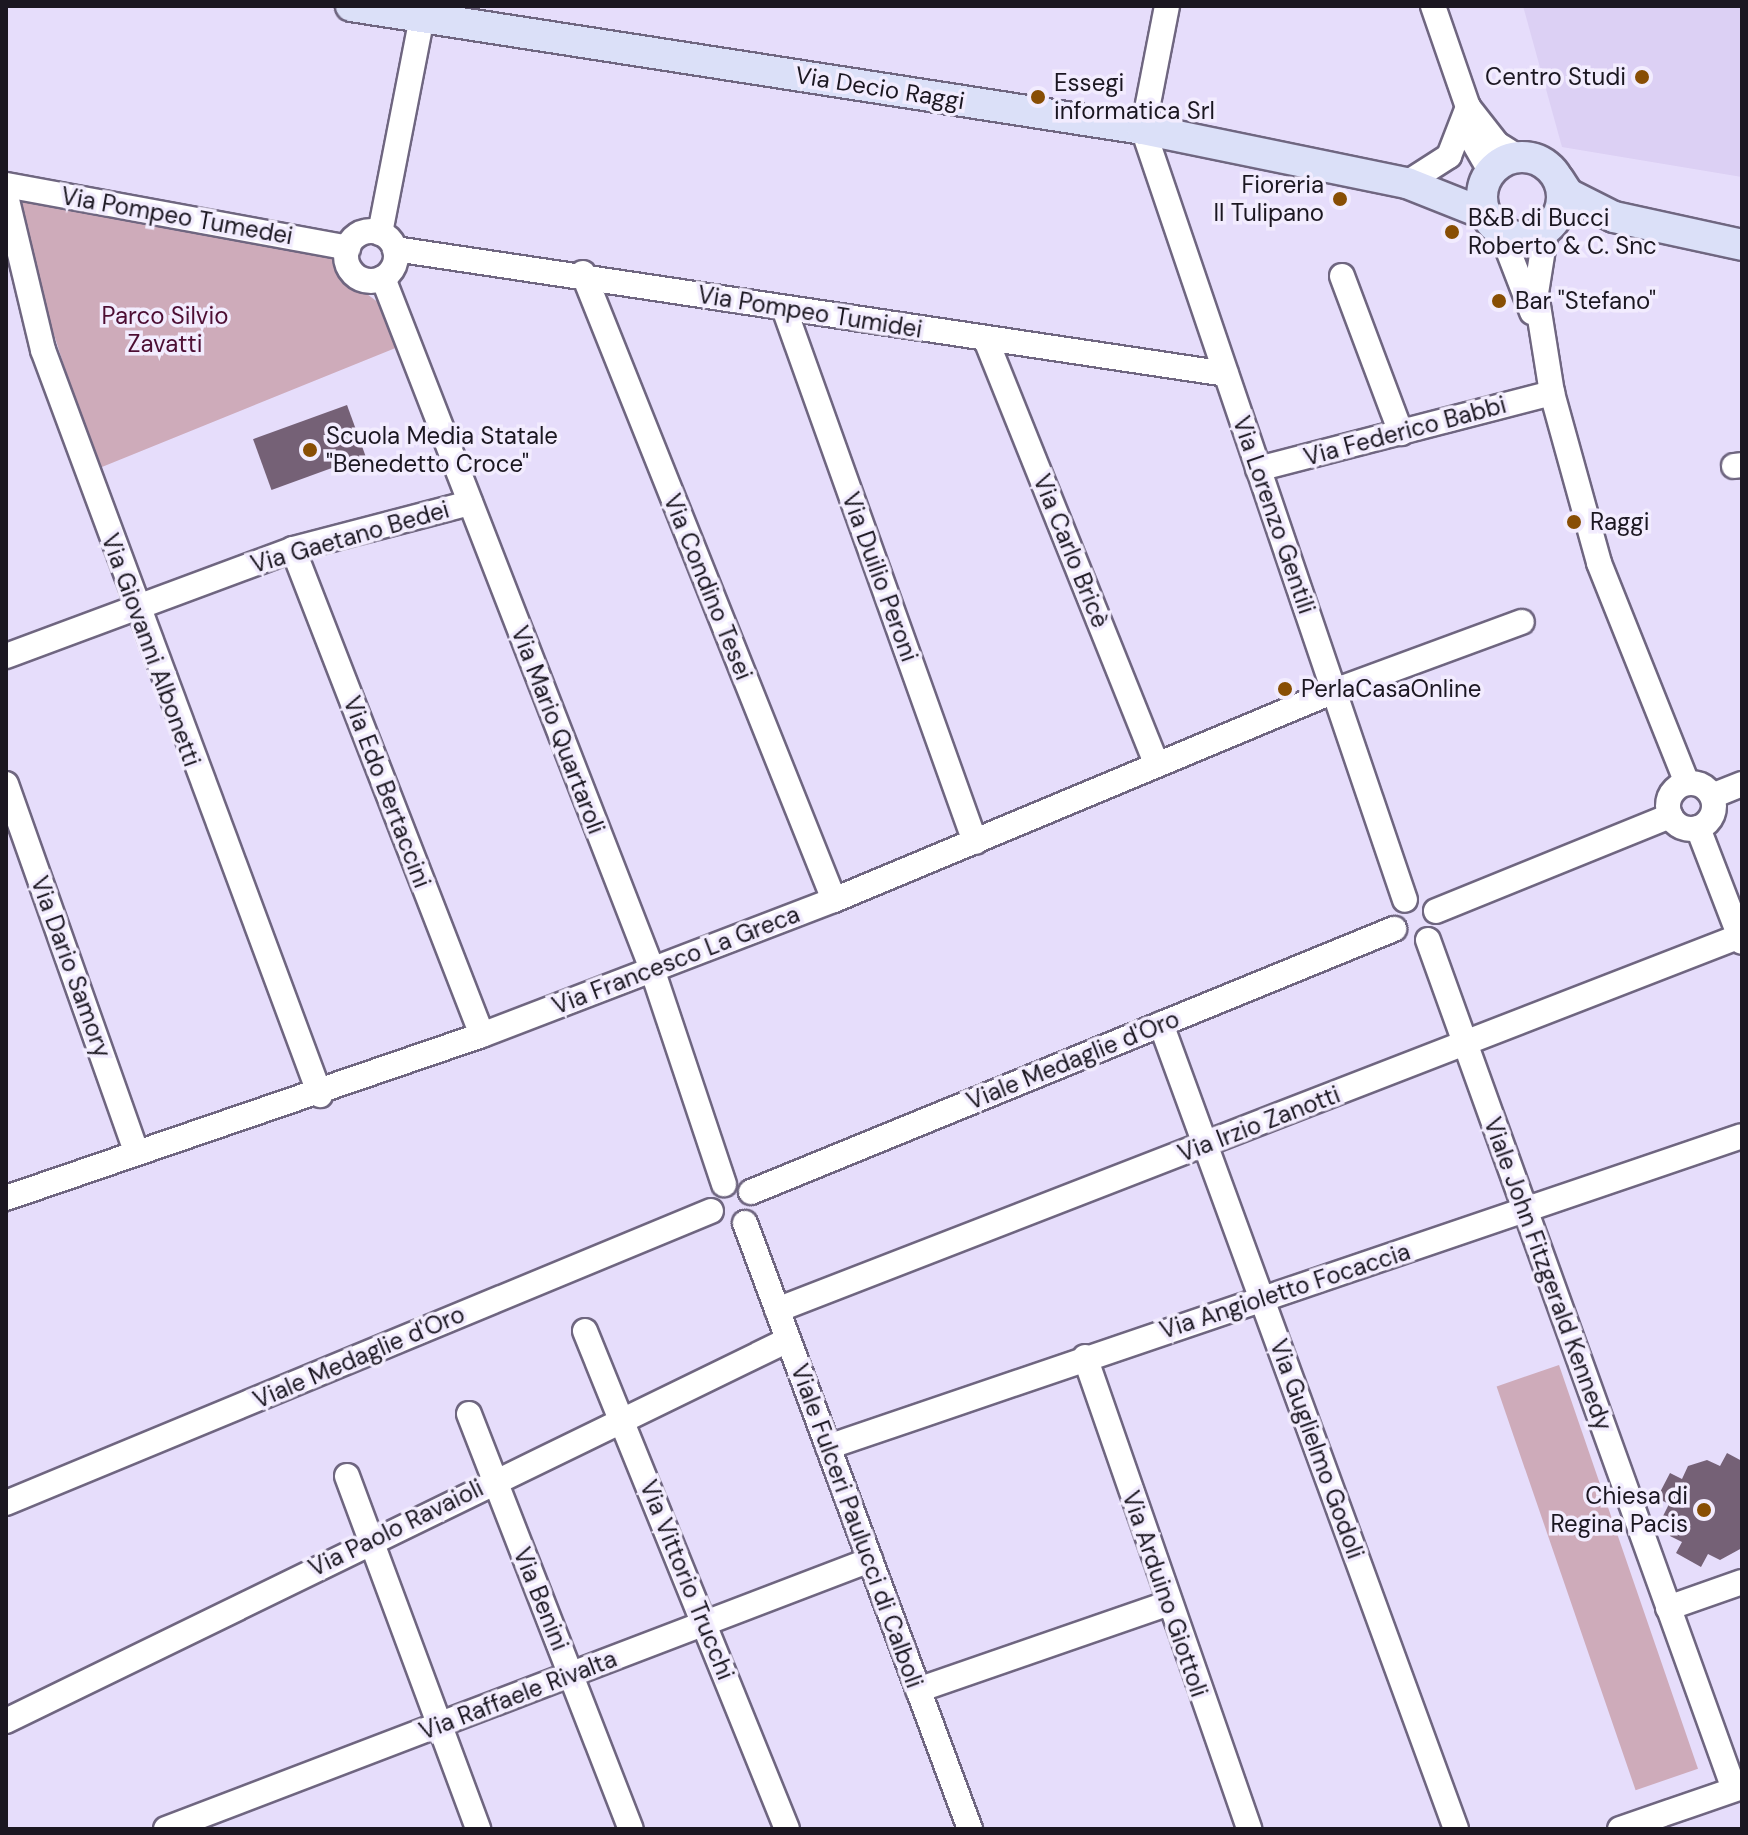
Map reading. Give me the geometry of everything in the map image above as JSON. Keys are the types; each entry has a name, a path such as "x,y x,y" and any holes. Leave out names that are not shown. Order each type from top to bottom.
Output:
{"main road":[{"name":"Via Decio Raggi","path":"351,6 1143,129 1407,183 1520,238 1614,217"},
{"name":"Via Decio Raggi","path":"1407,183 1487,178 1518,157 1542,162 1568,194 1614,217 1742,245"},
{"path":"1487,178 1493,223"},
{"path":"1546,230 1561,208 1559,180"}],"street":[{"path":"1143,129 1167,6"},
{"path":"1433,6 1468,107 1473,141 1487,178"},
{"path":"388,241 357,236 348,248 348,265 358,278 383,278 394,266 388,241 402,12"},
{"path":"1468,107 1497,144 1518,157"},
{"path":"1407,183 1449,156 1468,107"},
{"name":"Via Lorenzo Gentili","path":"1143,129 1405,900"},
{"name":"Via Pompeo Tumedei","path":"6,185 348,248"},
{"name":"Via Giovanni Albonetti","path":"6,196 43,350 135,611 320,1095"},
{"path":"1493,223 1538,328 1552,393 1599,563 1687,783 1712,796 1742,784"},
{"path":"1538,328 1546,230"},
{"name":"Via Pompeo Tumidei","path":"388,241 785,311 1226,374"},
{"name":"Via Condino Tesei","path":"583,273 834,900"},
{"path":"1342,276 1401,433"},
{"name":"Via Mario Quartaroli","path":"383,278 652,969 724,1184"},
{"name":"Via Duilio Peroni","path":"785,311 975,842"},
{"name":"Via Carlo Bricè","path":"986,340 1156,762"},
{"name":"Via Federico Babbi","path":"1258,469 1552,393"},
{"name":"Via Gaetano Bedei","path":"6,656 135,611 293,549 470,503"},
{"name":"Via Edo Bertaccini","path":"293,549 482,1035"},
{"name":"Via Francesco La Greca","path":"6,1198 136,1151 320,1095 482,1035 834,900 1156,762 1334,691 1522,622"},
{"path":"1687,783 1670,795 1670,816 1679,826 1698,828"},
{"name":"Via Dario Samory","path":"6,784 136,1151"},
{"path":"1698,828 1713,812 1712,796"},
{"path":"1436,911 1670,816"},
{"path":"1698,828 1741,939"},
{"path":"1419,898 1436,911 1438,924 1428,940 1407,942 1394,929 1393,916 1405,900 1419,898"},
{"name":"Viale Medaglie d'Oro","path":"751,1192 1394,929"},
{"name":"Via Irzio Zanotti","path":"777,1310 1741,939"},
{"name":"Viale John Fitzgerald Kennedy","path":"1428,940 1734,1789"},
{"name":"Via Guglielmo Godoli","path":"1161,1024 1456,1829"},
{"name":"Via Angioletto Focaccia","path":"828,1447 1085,1357 1742,1136"},
{"path":"739,1183 751,1192 755,1205 745,1223 725,1226 711,1211 714,1192 724,1184 739,1183"},
{"name":"Viale Medaglie d'Oro","path":"6,1503 711,1211"},
{"name":"Viale Fulceri Paulucci di Calboli","path":"745,1223 970,1829"},
{"name":"Via Vittorio Trucchi","path":"585,1331 707,1625 787,1829"},
{"name":"Via Paolo Ravaioli","path":"6,1721 494,1480 788,1340"},
{"name":"Via Arduino Giottoli","path":"1085,1357 1166,1604 1249,1829"},
{"name":"Via Benini","path":"469,1414 631,1829"},
{"path":"347,1476 478,1829"},
{"name":"Via Raffaele Rivalta","path":"166,1829 228,1818 437,1725 707,1625 870,1560"},
{"path":"1668,1608 1742,1582"},
{"path":"918,1690 1166,1604"},
{"path":"1620,1829 1734,1789"}],"shaded area":[{"name":"Centro Studi","path":"1523,6 1742,6 1742,177 1562,147"}],"green space":[{"name":"Parco Silvio Zavatti","path":"10,197 335,256 351,282 379,303 398,347 97,469"},
{"path":"1559,1365 1698,1769 1636,1790 1497,1386"}],"building":[{"name":"Scuola Media Statale \"Benedetto Croce\"","path":"347,405 365,456 271,490 253,439"},
{"name":"Chiesa di Regina Pacis","path":"1727,1453 1742,1461 1742,1548 1720,1560 1708,1554 1701,1567 1676,1553 1682,1542 1670,1536 1663,1516 1669,1504 1657,1498 1670,1473 1682,1479 1688,1466 1707,1460 1720,1466"}],"place":[{"name":"Centro Studi","path":"1642,77"},
{"name":"Essegi informatica Srl","path":"1038,97"},
{"name":"Fioreria Il Tulipano","path":"1340,199"},
{"name":"B&B di Bucci Roberto & C. Snc","path":"1452,232"},
{"name":"Bar \"Stefano\"","path":"1499,301"},
{"name":"Scuola Media Statale \"Benedetto Croce\"","path":"310,450"},
{"name":"Raggi","path":"1574,522"},
{"name":"PerlaCasaOnline","path":"1285,689"},
{"name":"Chiesa di Regina Pacis","path":"1704,1510"}]}
